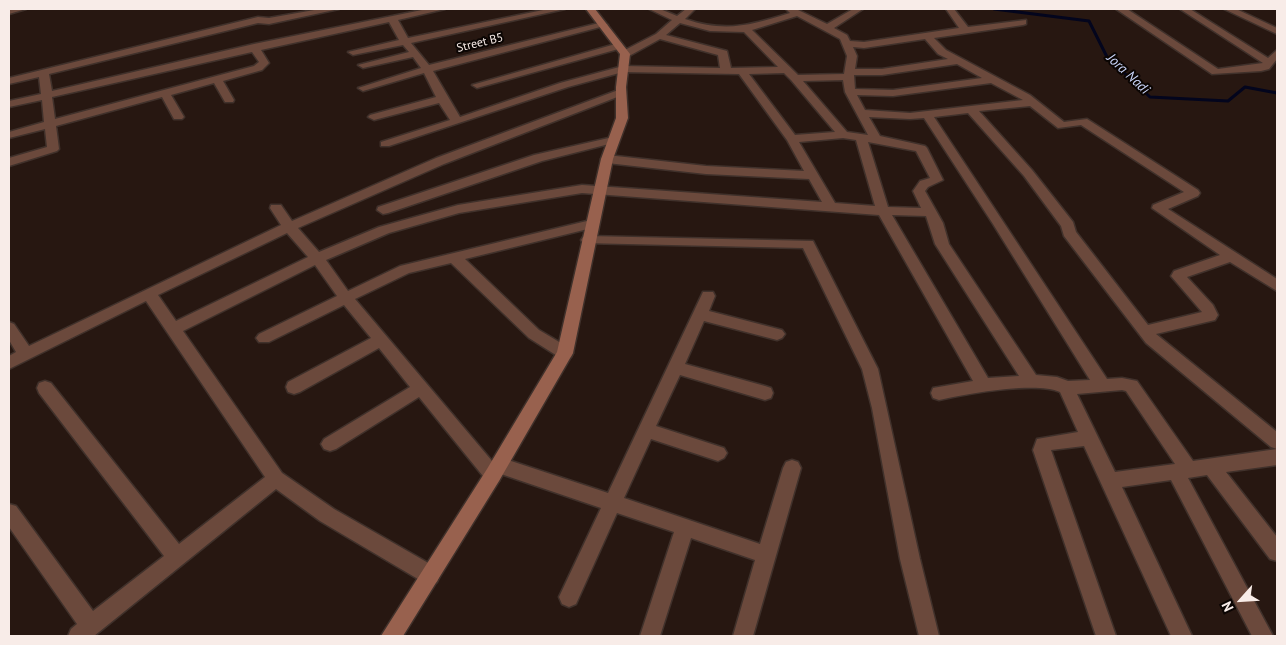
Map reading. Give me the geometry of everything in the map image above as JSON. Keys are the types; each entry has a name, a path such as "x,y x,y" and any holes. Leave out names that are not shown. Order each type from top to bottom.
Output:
{"street":[{"path":"9,11 21,9"},
{"path":"257,9 258,20"},
{"path":"9,81 258,20 269,21 334,9"},
{"path":"9,104 254,47 440,9"},
{"path":"353,52 560,9"},
{"path":"391,636 496,470 565,353 591,224 601,192 607,159 622,118 622,56 604,25 590,9"},
{"path":"653,9 679,20 728,32 746,29 794,11 844,37 852,56 849,75 850,92 876,139"},
{"path":"385,144 457,122 564,85 659,36 691,9"},
{"path":"827,28 860,9"},
{"path":"950,9 966,30"},
{"path":"1121,9 1216,72 1261,68 1269,63 1277,53"},
{"path":"1184,9 1269,63"},
{"path":"1229,9 1277,31"},
{"path":"392,18 404,40 427,69 442,99 457,122"},
{"path":"846,43 864,45 1023,22"},
{"name":"Street B5","path":"363,88 427,69 604,25"},
{"path":"746,29 791,74 843,135"},
{"path":"659,36 724,53 726,70"},
{"path":"928,37 942,52 995,79 1032,102 1062,126 1083,121 1194,193 1158,208 1277,286"},
{"path":"9,135 264,66 254,47"},
{"path":"363,65 415,54"},
{"path":"477,85 622,56 726,70 849,75 959,61"},
{"path":"742,71 792,139 831,207"},
{"path":"9,162 52,149 44,72"},
{"path":"217,79 229,100"},
{"path":"850,92 894,93 995,79"},
{"path":"9,363 149,292 288,227 440,161 621,92"},
{"path":"165,93 178,117"},
{"path":"374,117 442,99"},
{"path":"860,113 910,116 1032,102"},
{"path":"972,109 1028,172 1068,225 1069,233 1151,339 1277,442"},
{"path":"927,114 999,222 1102,386"},
{"path":"792,139 843,135 921,148 937,180 924,184 919,191 930,212 942,244 1032,382"},
{"path":"861,137 883,211 983,384"},
{"path":"382,210 538,158 613,140"},
{"path":"607,159 706,170 812,175"},
{"path":"174,329 317,258 384,230 458,208 582,189 601,192 883,211 930,212"},
{"path":"276,208 288,227 317,258 346,298 421,388 496,470 613,502 767,555"},
{"path":"264,338 405,269 591,224"},
{"path":"588,240 808,244 870,369 928,636"},
{"path":"1145,331 1210,316 1208,309 1178,276 1179,274 1232,256"},
{"path":"455,258 534,334 565,353"},
{"path":"149,292 276,479 327,515 430,575"},
{"path":"569,597 708,296"},
{"path":"700,314 778,334"},
{"path":"9,328 26,355"},
{"path":"294,387 381,340"},
{"path":"675,367 765,393"},
{"path":"939,393 983,384 1032,382 1055,382 1066,388 1122,384 1135,388 1182,471 1263,636"},
{"path":"45,388 177,557"},
{"path":"330,444 421,388"},
{"path":"1066,388 1182,636"},
{"path":"646,430 718,452"},
{"path":"1091,438 1043,444 1042,450 1106,636"},
{"path":"1111,481 1212,467 1273,463"},
{"path":"1212,467 1277,552"},
{"path":"743,636 792,468"},
{"path":"9,512 85,631 276,479"},
{"path":"650,636 685,527"}],"waterway":[{"name":"Jora Nadi","path":"994,9 1089,21 1107,57 1150,97 1228,101 1245,87 1277,93"}]}
